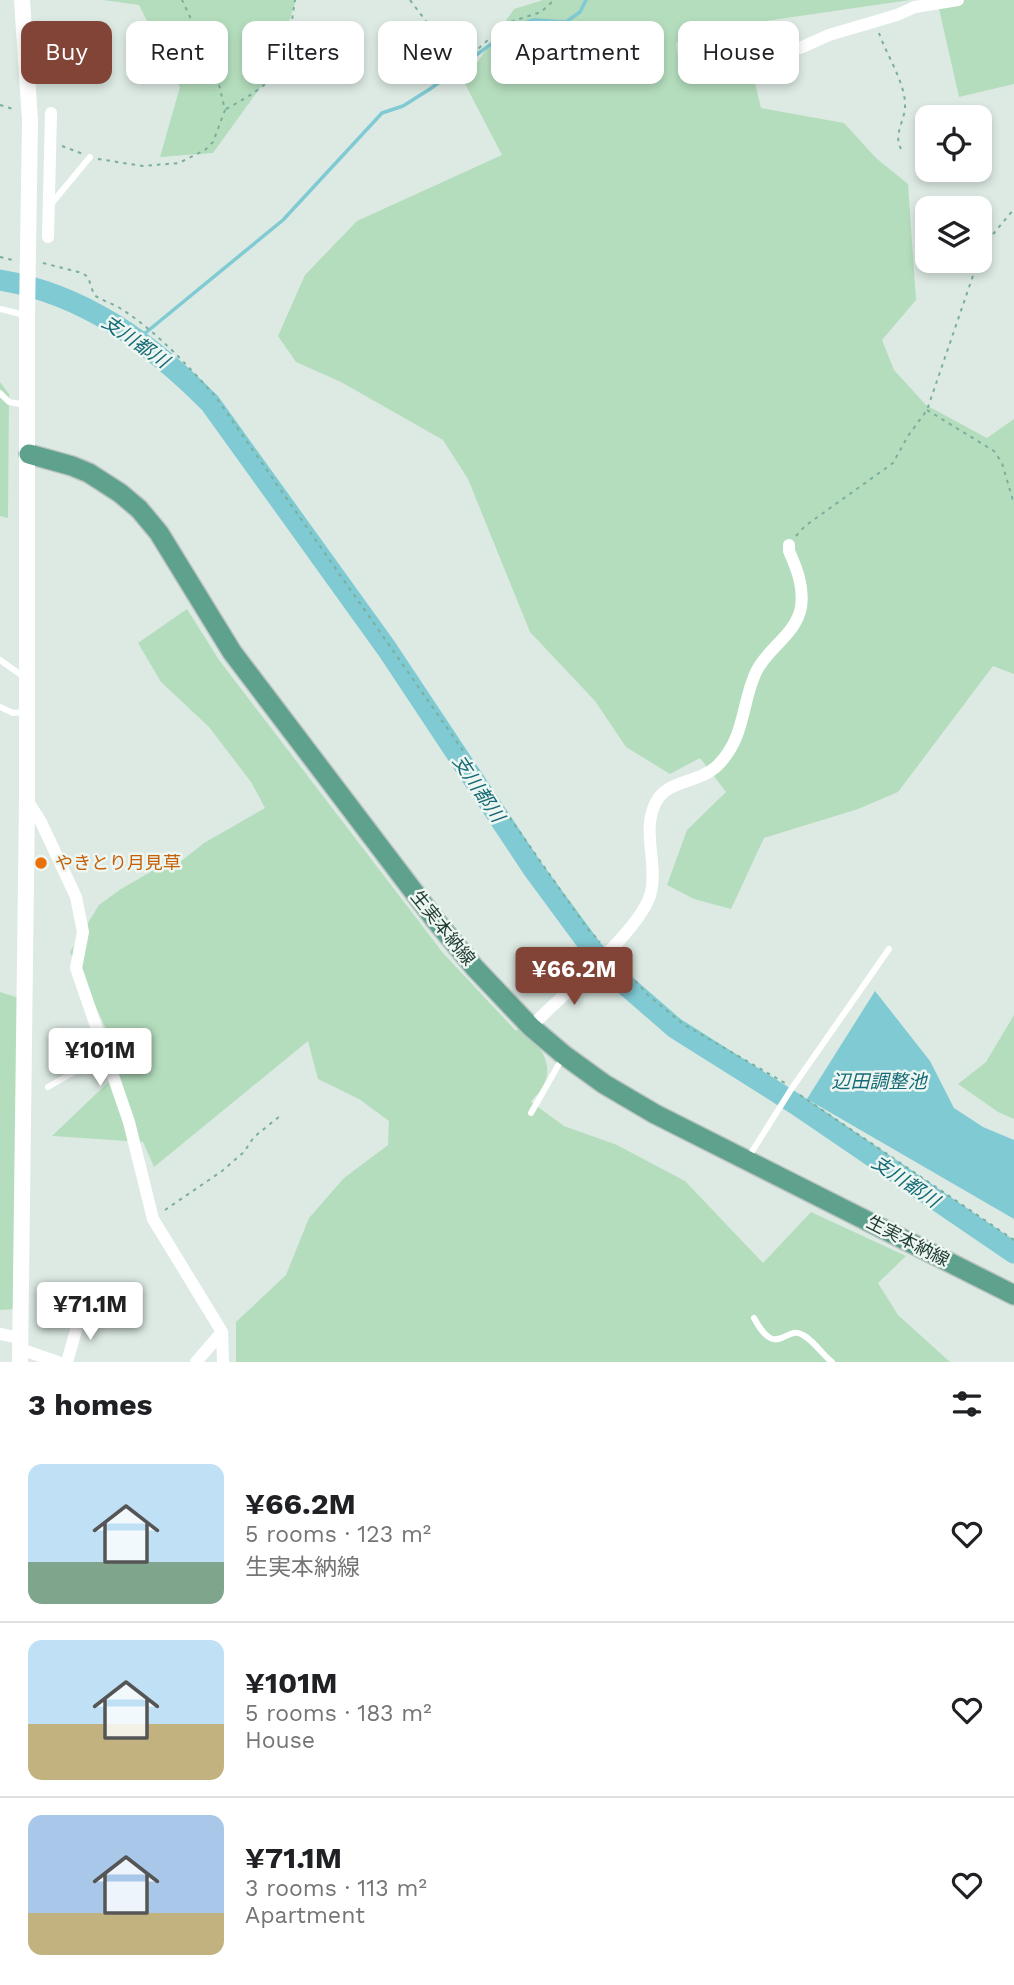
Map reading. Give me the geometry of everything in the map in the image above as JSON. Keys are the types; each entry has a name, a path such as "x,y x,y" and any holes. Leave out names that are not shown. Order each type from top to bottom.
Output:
{"main road":[{"name":"生実本納線","path":"29,454 89,473 139,509 159,533 213,625 240,663 436,921 475,968 531,1027 604,1084 655,1114 1014,1295"}],"street":[{"path":"20,1350 28,712 27,316 30,226 30,120 22,0"},
{"path":"799,48 915,7 958,0"},
{"path":"30,226 49,231 51,113"},
{"path":"30,120 51,128"},
{"path":"531,1027 607,953 649,901 652,889 650,826 657,800 665,791 678,784 708,775 721,762 741,726 756,671 796,623 802,589 789,545"},
{"path":"27,800 41,822 76,897 83,932 76,968 132,1134 153,1219 222,1332 223,1362"},
{"path":"68,1362 81,1313"},
{"path":"196,1362 222,1332"},
{"path":"0,1334 20,1350 58,1362"}],"lane":[{"path":"50,204 90,157"},
{"path":"0,309 27,316"},
{"path":"0,393 9,401 28,405"},
{"path":"0,660 28,679"},
{"path":"0,707 13,713 28,712"},
{"path":"747,1160 792,1088 889,949"},
{"path":"48,1087 106,1053"},
{"path":"531,1113 564,1055"},
{"path":"754,1318 760,1330 773,1340 795,1333 802,1334 832,1362"}],"path":[{"path":"51,141 90,157 135,166 178,163 205,150 213,142 225,110 216,72 182,0"},
{"path":"225,110 258,92 273,79 282,65 289,42 295,0"},
{"path":"410,0 454,58 460,61 507,23 541,12 554,0"},
{"path":"876,22 884,50 904,97 904,116 898,138 901,149"},
{"path":"992,235 1014,209"},
{"path":"0,257 82,273 88,277 94,295 143,325 191,369 215,396 587,928 649,996 683,1024 792,1088 808,1102 1014,1240"},
{"path":"789,545 805,526 893,463 927,410 974,273"},
{"path":"927,410 994,451 1002,463 1014,504"},
{"path":"153,1219 222,1171 244,1152 254,1137 280,1116"}],"green space":[{"path":"103,0 296,0 289,21 242,21 242,84 263,84 213,153 160,157 180,87 178,84 228,84 228,21 147,21 139,5"},
{"path":"543,0 910,0 765,21 678,21 678,84 755,84 761,108 844,123 876,158 908,184 916,300 882,340 894,370 926,405 987,438 1014,419 1014,674 993,666 898,792 858,809 764,838 731,909 694,899 667,885 687,830 726,792 700,758 670,774 626,747 595,701 530,632 468,479 443,440 341,382 296,362 278,336 305,275 357,221 502,155 465,84 477,84 477,63 491,43 491,84 664,84 664,21 506,21 514,9"},
{"path":"937,0 1014,0 1014,84 959,97"},
{"path":"0,382 9,394 8,518 0,516"},
{"path":"187,609 219,660 443,953 516,1031 520,1027 538,1045 545,1060 547,1076 543,1087 531,1102 564,1126 617,1145 685,1181 763,1263 811,1212 906,1256 878,1283 898,1315 950,1362 236,1362 236,1322 286,1275 309,1218 344,1178 388,1145 389,1121 359,1099 318,1079 308,1041 154,1167 143,1142 52,1136 120,1071 115,1048 70,952 99,905 159,867 180,862 204,843 265,808 251,782 209,727 161,682 138,643"},
{"path":"0,992 19,998 17,1309 0,1310"},
{"path":"1014,1015 1014,1119 998,1112 958,1084 986,1062"}],"water":[{"name":"辺田調整池","path":"875,991 930,1061 954,1108 983,1127 1014,1140 1014,1219 807,1099"}],"waterway":[{"path":"138,339 283,220 382,113 403,106 430,89 517,25 534,20 566,22 580,12 586,0"},
{"name":"支川都川","path":"0,280 60,297 114,324 164,360 210,403 387,649 533,869 592,949 623,983 675,1028 797,1105 1014,1253"}],"place":[{"name":"やきとり月見草","path":"41,863"}]}
